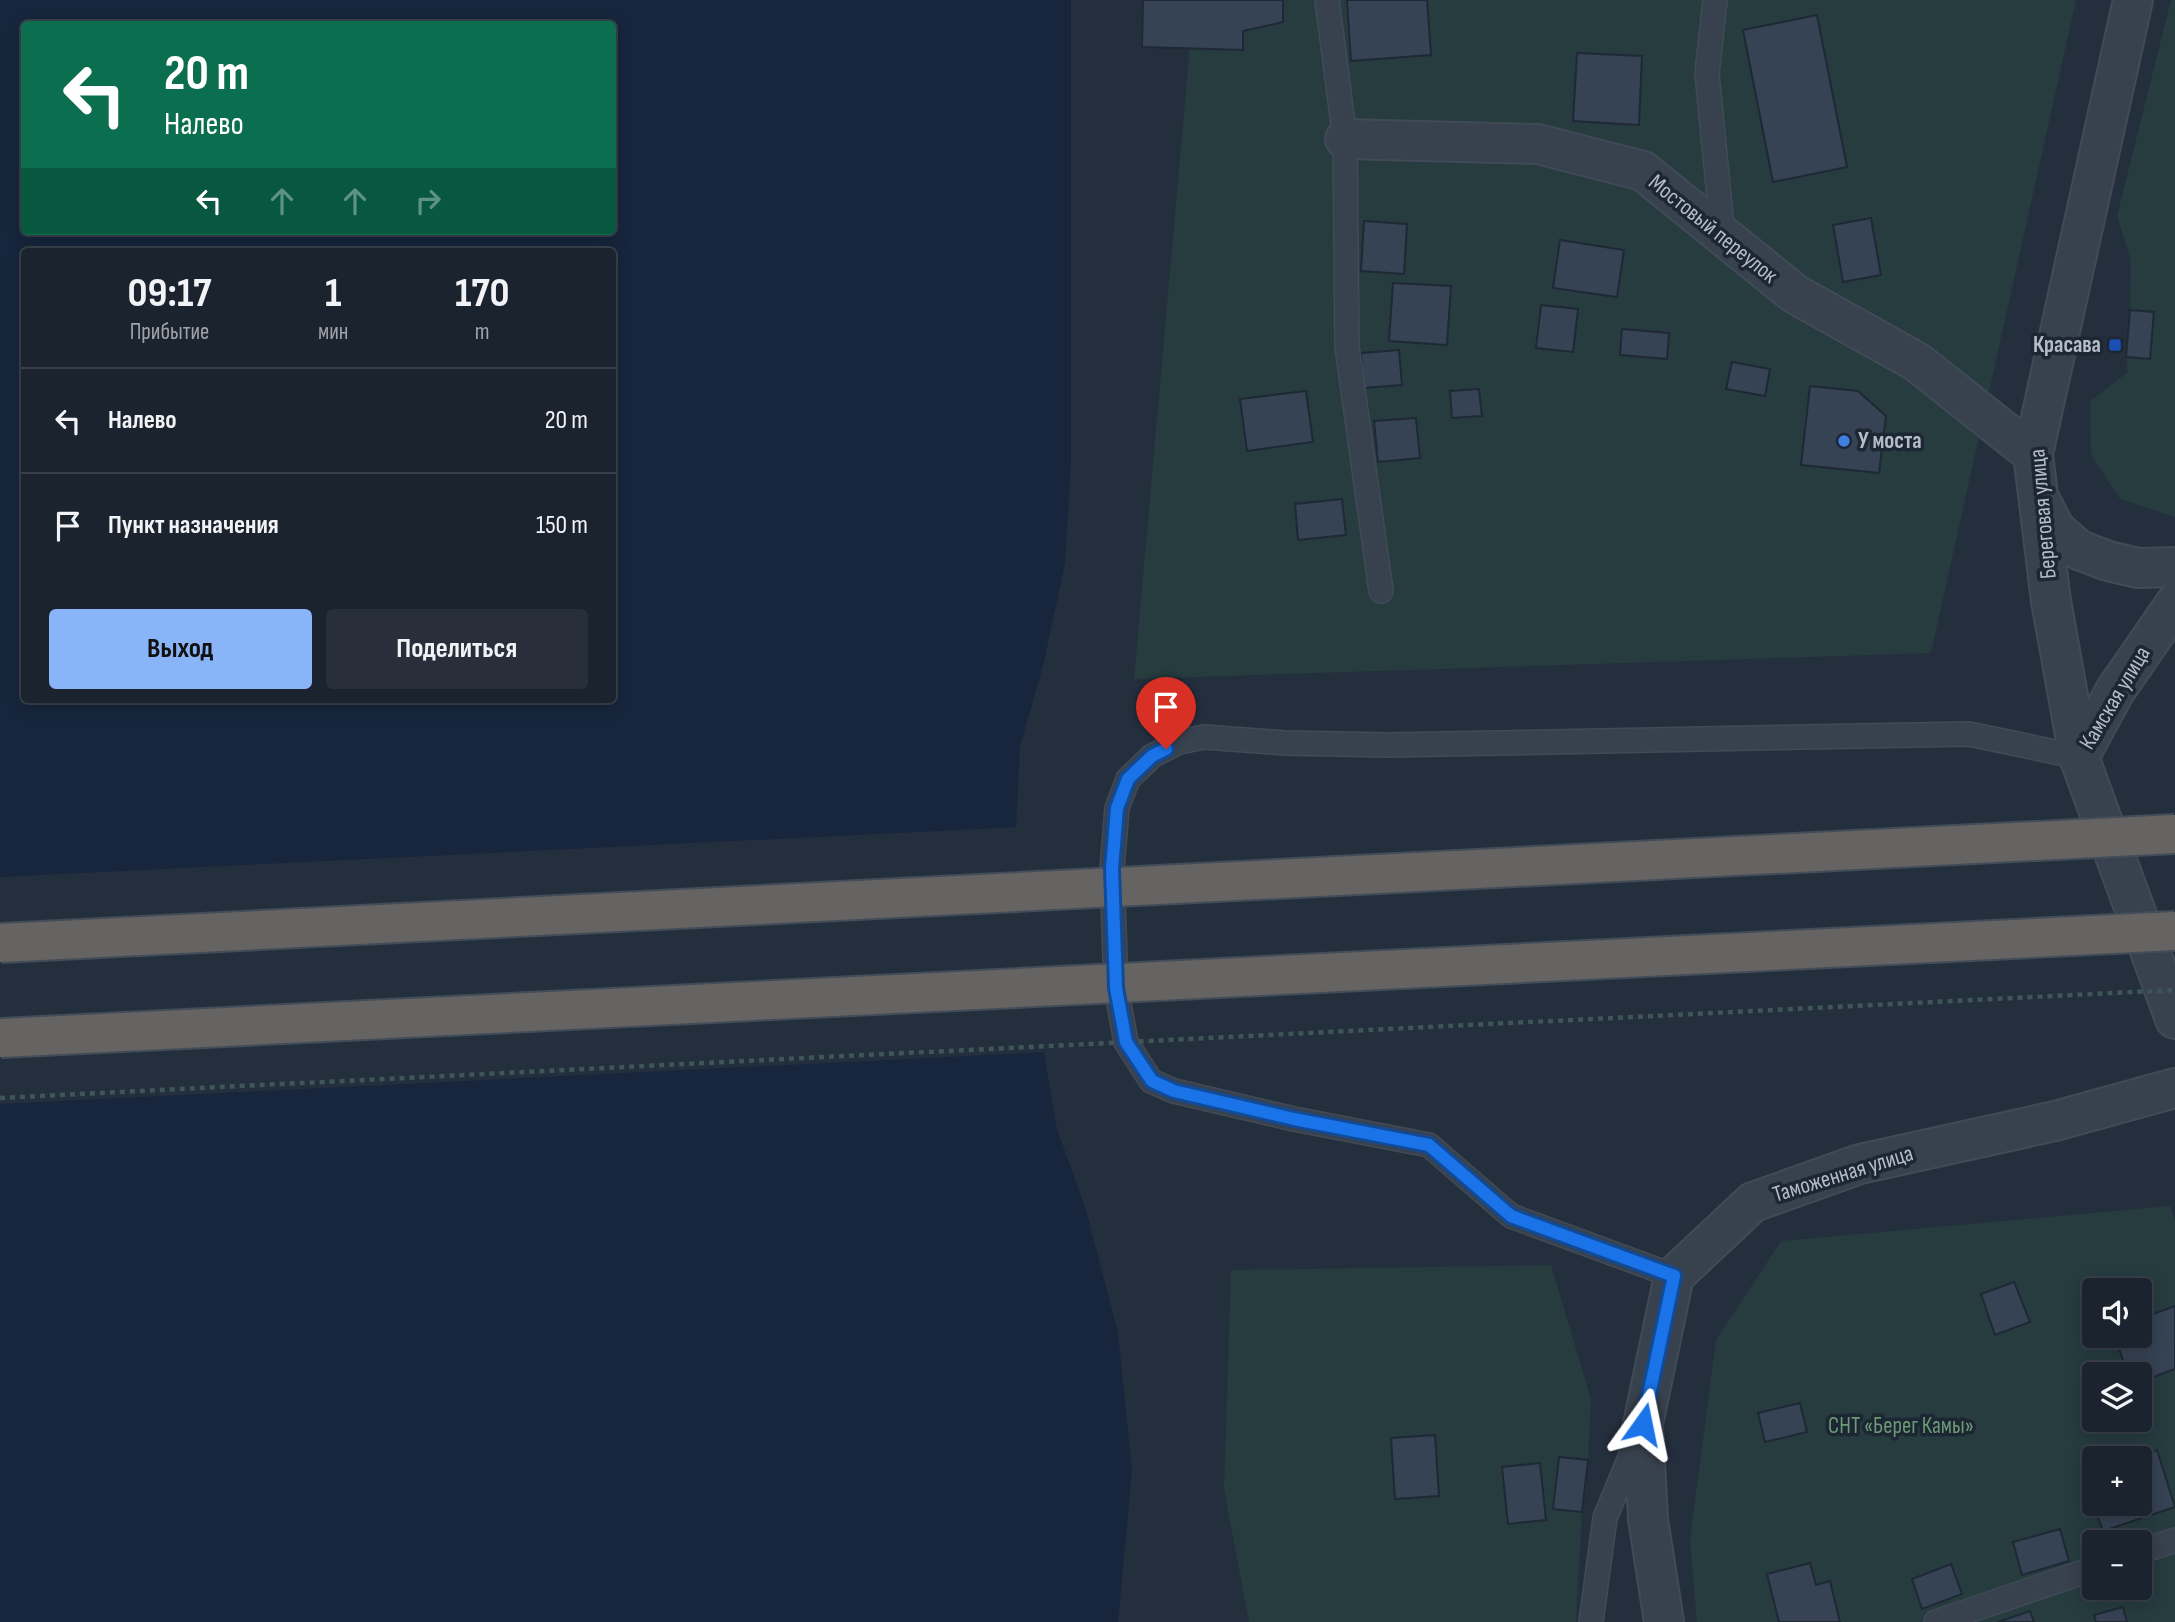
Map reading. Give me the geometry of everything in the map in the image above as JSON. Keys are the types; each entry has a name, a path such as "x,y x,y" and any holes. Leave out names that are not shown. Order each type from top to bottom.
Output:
{"highway":[{"path":"0,943 2175,834"},
{"path":"0,1038 2175,931"}],"street":[{"name":"Береговая улица","path":"2133,0 2032,454 2051,601 2079,757 2175,1019"},
{"name":"Мостовый переулок","path":"1345,139 1538,144 1643,171 1795,295 1917,362 2032,454"},
{"path":"2037,494 2055,529 2078,550 2138,568 2175,568"},
{"name":"Камская улица","path":"2079,757 2115,691 2175,604"},
{"name":"Таможенная улица","path":"1674,1276 1753,1202 1860,1164 2055,1121 2175,1088"},
{"path":"1664,1622 1648,1519 1643,1424 1674,1276"}],"lane":[{"path":"1327,0 1345,139 1347,347 1381,591"},
{"path":"1714,0 1707,74 1723,237"},
{"path":"1674,1276 1511,1216 1429,1145 1294,1119 1174,1091 1152,1081 1126,1042 1116,988 1112,869 1117,808 1128,779 1152,756 1179,742 1204,737 1285,743 1388,745 1969,734 2079,757"},
{"path":"1591,1622 1605,1518 1643,1424"},
{"path":"2152,1548 2175,1540"},
{"path":"1936,1622 2082,1572"}],"path":[{"path":"0,1098 2175,990"}],"green space":[{"path":"1194,0 2076,0 1931,653 1134,679"},
{"path":"2171,0 2175,0 2175,517 2120,499 2091,455 2090,401 2128,372 2126,357 2131,261 2117,216"},
{"name":"СНТ «Берег Камы»","path":"2170,1206 2175,1220 2175,1622 1697,1622 1690,1539 1716,1340 1781,1241"},
{"path":"1551,1265 1591,1399 1576,1622 1249,1622 1224,1489 1231,1270"}],"water":[{"path":"0,0 1071,0 1071,463 1065,563 1043,666 1020,746 1016,829 1034,993 1057,1129 1086,1210 1118,1333 1132,1471 1118,1622 0,1622"}],"pier":[{"path":"1020,827 1038,992 1048,1052 0,1104 0,877"}],"building":[{"path":"1143,0 1283,0 1283,22 1243,31 1243,50 1142,47"},
{"path":"1347,0 1427,0 1431,55 1351,61"},
{"path":"1817,15 1847,167 1773,182 1743,30"},
{"path":"1577,53 1642,56 1639,125 1573,121"},
{"path":"1871,218 1881,275 1843,282 1833,225"},
{"path":"1364,221 1407,224 1404,274 1361,271"},
{"path":"1560,240 1624,250 1617,297 1553,288"},
{"path":"1393,283 1451,286 1447,345 1389,341"},
{"path":"1541,305 1578,309 1573,352 1536,348"},
{"path":"2130,310 2154,312 2150,359 2126,357"},
{"path":"1622,329 1669,333 1667,359 1620,355"},
{"path":"1399,350 1402,385 1363,388 1361,353"},
{"path":"1732,362 1770,369 1765,396 1726,389"},
{"name":"У моста","path":"1810,386 1858,391 1886,416 1879,473 1801,465"},
{"path":"1479,389 1482,416 1452,418 1450,391"},
{"path":"1306,391 1313,442 1247,451 1240,399"},
{"path":"1416,418 1420,458 1378,462 1374,421"},
{"path":"1342,499 1346,535 1298,540 1295,504"},
{"path":"2014,1282 2030,1322 1995,1335 1981,1294"},
{"path":"2175,1306 2175,1369 2152,1378 2152,1362 2124,1362 2119,1348 2152,1348 2152,1315"},
{"path":"1800,1403 1807,1432 1765,1442 1758,1413"},
{"path":"1435,1435 1439,1496 1395,1499 1391,1438"},
{"path":"2157,1450 2175,1507 2152,1515 2152,1452"},
{"path":"1559,1457 1588,1460 1582,1512 1553,1509"},
{"path":"1540,1463 1546,1520 1508,1524 1502,1467"},
{"path":"2098,1516 2148,1516 2106,1530 2103,1530"},
{"path":"2060,1529 2069,1561 2022,1575 2013,1542"},
{"path":"1810,1563 1816,1585 1830,1581 1840,1622 1779,1622 1767,1574"},
{"path":"1951,1564 1962,1594 1922,1609 1912,1579"},
{"path":"2123,1607 2127,1622 2096,1622 2094,1615"},
{"path":"2030,1611 2034,1622 1998,1622"}],"place":[{"name":"Красава","path":"2115,345"},
{"name":"У моста","path":"1844,441"}],"route":[{"path":"1166,749 1152,756 1128,779 1117,808 1112,869 1116,988 1126,1042 1152,1081 1174,1091 1294,1119 1429,1145 1511,1216 1674,1276 1643,1424"}]}
